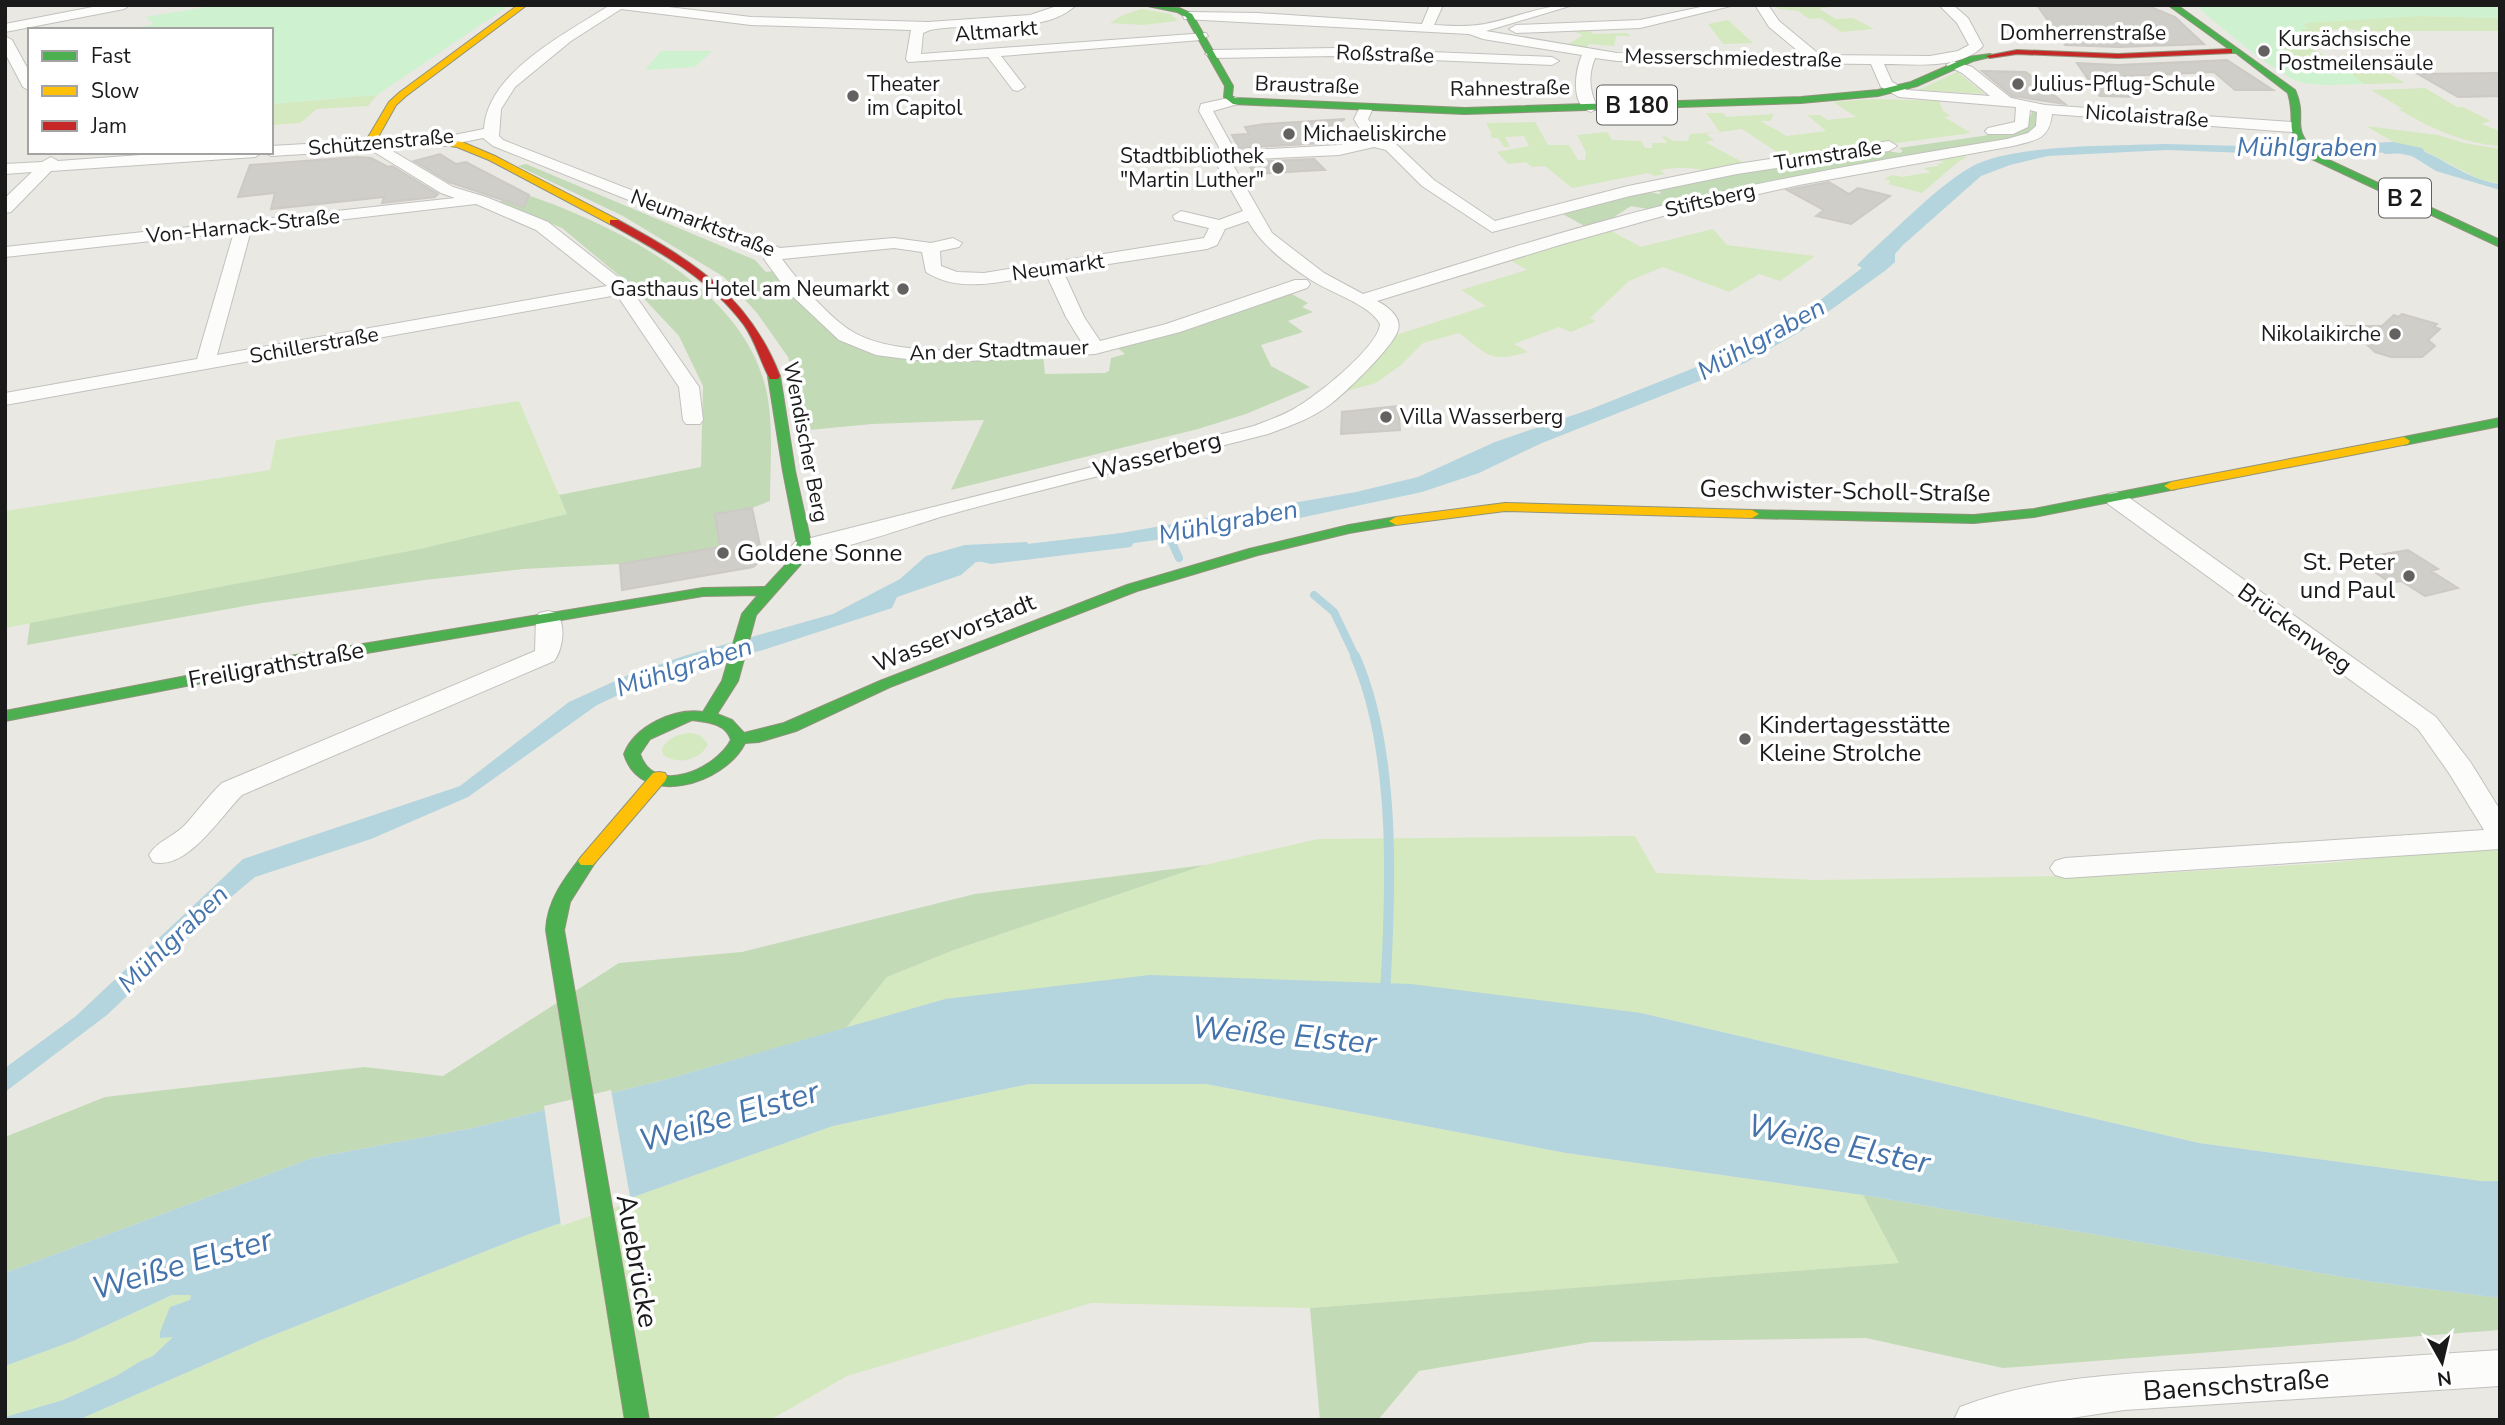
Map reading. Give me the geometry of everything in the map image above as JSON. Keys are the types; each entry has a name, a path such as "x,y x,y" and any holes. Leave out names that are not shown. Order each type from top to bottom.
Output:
{"main road":[{"path":"374,145 374,134 392,104 523,5"},
{"path":"1147,5 1188,15 1229,86 1228,97 1233,101"},
{"path":"2172,5 2238,51"},
{"name":"Domherrenstraße","path":"1893,90 1979,57 2017,52 2118,56 2238,51"},
{"name":"B 2","path":"2238,51 2292,92 2297,102 2292,127 2301,145 2315,156 2500,244"},
{"name":"Rahnestraße","path":"1373,109 1475,111 1791,101 1893,90"},
{"name":"Braustraße","path":"1233,101 1373,109"},
{"name":"Schützenstraße","path":"374,145 444,141"},
{"name":"Wendischer Berg","path":"444,141 473,149 626,229 695,272 743,316 756,334 772,368 795,506 804,538 803,547 792,565 766,591 747,617 726,690 708,716"},
{"name":"Geschwister-Scholl-Straße","path":"1188,570 1349,529 1440,514 1505,508 1974,519 2034,513 2500,422"},
{"name":"Wasservorstadt","path":"738,739 759,737 790,727 885,684 1070,611 1188,570"},
{"name":"Freiligrathstraße","path":"5,716 284,662 711,591 766,591"},
{"path":"691,715 708,716 727,722 734,728 738,739 734,751 716,768 688,778 659,777 645,773 636,765 636,744 645,734 658,725 691,715"},
{"name":"Auebrücke","path":"637,1420 555,916 570,883 659,777"}],"street":[{"path":"5,28 124,5"},
{"path":"491,132 494,105 501,95 538,61 593,19 605,15 618,5 751,22 927,26"},
{"name":"Altmarkt","path":"1070,5 1060,13 1040,17 927,26 917,31 913,59 1201,36"},
{"path":"1323,21 1333,5"},
{"path":"1426,29 1437,5"},
{"path":"1188,15 1473,31 1567,5"},
{"path":"1489,27 1522,30 1640,24 1730,5"},
{"path":"1761,5 1773,24 1815,58"},
{"path":"1946,6 1954,5"},
{"path":"1946,6 1963,21 1976,46 2017,52"},
{"name":"Messerschmiedestraße","path":"1473,31 1590,54 1723,60 1942,59 1962,55 1976,46"},
{"path":"5,40 27,81"},
{"name":"Roßstraße","path":"1212,54 1325,52 1557,61"},
{"path":"992,53 1018,87"},
{"path":"1590,54 1585,63 1583,86 1591,108"},
{"path":"1876,60 1886,84 1893,90 1914,95 2006,101"},
{"path":"1953,65 1967,70 2006,101"},
{"path":"5,79 27,81"},
{"path":"1233,101 1206,107 1227,147 1225,164 1265,236 1309,281"},
{"name":"Nicolaistraße","path":"2006,101 2045,109 2292,127"},
{"name":"Turmstraße","path":"1375,142 1391,147 1428,183 1492,227 1628,191 1710,174 2014,129 2023,124 2023,104"},
{"path":"1228,156 1339,150 1375,142 1361,119 1373,109"},
{"name":"Stiftsberg","path":"1362,300 1674,208 1848,170 2008,143 2033,136 2043,128 2045,109"},
{"name":"Schützenstraße","path":"444,141 491,132"},
{"name":"Neumarktstraße","path":"491,132 491,138 498,143 778,253 894,243 931,248"},
{"path":"374,145 447,190 480,200 542,226 622,289 689,387 693,420"},
{"name":"Schützenstraße","path":"273,151 374,145"},
{"path":"5,169 53,159 197,154"},
{"path":"5,208 53,159"},
{"name":"Von-Harnack-Straße","path":"5,252 480,200"},
{"name":"Neumarkt","path":"931,248 932,268 939,273 958,278 984,278 1201,245 1211,240 1218,226 1253,213"},
{"path":"1181,216 1208,220 1218,226"},
{"path":"205,364 244,226"},
{"path":"931,248 953,243"},
{"name":"An der Stadtmauer","path":"778,253 773,259 776,265 834,326 860,344 883,351 968,355 1095,348 1173,328 1309,281"},
{"path":"1052,268 1075,317 1095,348"},
{"name":"Wasserberg","path":"803,547 820,545 963,504 1261,430 1297,416 1325,399 1367,358 1389,331 1385,315 1362,300 1309,281"},
{"name":"Schillerstraße","path":"5,399 622,289"},
{"name":"Brückenweg","path":"2116,499 2427,723 2461,769 2500,837"},
{"path":"163,855 193,834 209,812 232,789 545,656 549,647 548,618"},
{"path":"2065,868 2500,837"},
{"name":"Baenschstraße","path":"1974,1420 2034,1405 2124,1392 2500,1368"}],"green space":[{"path":"219,5 510,5 377,95 273,104 273,28 133,28 154,24 145,17"},
{"path":"1771,5 1827,5 1829,7 1819,9 1836,19 1853,18 1874,29 1841,32 1821,18 1809,19 1798,11"},
{"path":"2195,5 2500,5 2500,18 2418,16 2305,23 2303,25 2308,29 2302,29 2303,34 2277,44 2292,55 2338,63 2364,84 2324,85 2300,82 2277,70"},
{"path":"1141,9 1171,14 1178,21 1142,25 1110,23"},
{"path":"2418,16 2500,18 2500,31 2359,31 2348,28 2328,30 2337,37 2335,45 2314,46 2314,50 2328,56 2338,57 2352,52 2405,83 2364,84 2338,63 2292,55 2276,43 2302,34 2302,29 2306,29 2302,25 2309,22"},
{"path":"1728,20 1753,43 1723,44 1708,24"},
{"path":"1590,29 1592,34 1627,33 1631,36 1616,36 1614,46 1589,44 1585,50 1490,33 1493,31 1567,45 1583,35 1572,31"},
{"path":"661,51 712,51 695,67 645,70"},
{"path":"1957,72 1985,94 1918,90"},
{"path":"2425,88 2457,107 2463,107 2491,121 2481,124 2500,131 2500,146 2472,142 2434,128 2398,109 2403,109 2371,90"},
{"path":"377,95 368,106 317,109 300,123 273,125 273,104"},
{"path":"1873,99 1939,101 1943,111 1951,116 1944,117 1971,133 1786,158 1742,129 1706,134 1714,140 1705,142 1748,165 1719,171 1688,168 1660,170 1665,174 1654,176 1648,173 1572,188 1545,166 1532,167 1526,162 1508,164 1497,152 1529,146 1524,136 1505,137 1510,147 1504,147 1498,138 1492,138 1486,123 1535,122 1548,145 1569,145 1578,160 1585,160 1586,152 1577,135 1607,132 1612,140 1641,141 1645,148 1653,148 1651,143 1667,143 1662,135 1674,141 1688,141 1690,134 1720,132 1706,113 1723,113 1726,117 1774,114 1770,121 1760,121 1787,136 1826,131 1807,115 1820,115 1827,120 1856,117 1833,102"},
{"path":"2033,110 2036,111 2036,128 2027,135 1654,210 1631,206 1614,217 1622,219 1588,228 1561,213 1646,191 1659,194 1661,193 1656,189 1718,175 1880,150 1900,153 1903,151 1899,148 2010,132 2026,127"},
{"path":"2366,126 2438,135 2500,149 2500,184 2481,180 2419,148 2395,143"},
{"path":"1959,155 1967,157 1922,193 1888,184 1891,181 1884,179 1892,175 1902,177 1931,172 1923,168 1944,163 1935,158"},
{"path":"526,164 755,260 766,272 774,271 807,310 832,333 861,350 877,355 1043,355 1045,374 1105,373 1109,371 1111,358 1125,354 1115,346 1290,293 1308,303 1302,307 1313,312 1288,321 1303,332 1261,345 1271,366 1310,387 1246,414 1198,429 951,490 984,420 872,424 809,430 788,357 757,313 724,277 623,216 518,166"},
{"path":"522,193 595,222 633,241 669,264 702,290 731,319 752,352 766,389 768,403 771,431 770,501 752,508 715,514 720,547 620,564 523,569 262,603 27,645 30,623 420,549 567,514 559,495 701,467 703,386 679,336 634,288 562,228 499,202"},
{"path":"1713,229 1727,245 1815,256 1780,281 1759,274 1729,292 1663,267 1629,281 1590,318 1596,321 1571,332 1559,327 1514,344 1528,352 1497,357 1484,352 1459,333 1423,343 1401,365 1376,383 1340,393 1371,367 1396,335 1486,306 1461,290 1527,270 1510,260 1611,231 1641,247"},
{"path":"519,401 567,514 420,549 5,628 5,511 270,470 276,440"},
{"path":"691,733 700,735 708,744 700,754 688,760 675,760 663,755 664,745 671,739"},
{"path":"1635,836 1656,873 1815,880 2128,875 2330,863 2500,844 2500,1181 2481,1181 2199,1143 1641,1013 945,999 846,1028 887,977 954,950 1205,865 1318,839"},
{"path":"1205,865 954,950 887,977 846,1028 671,1078 473,1128 312,1158 5,1273 5,1137 105,1097 364,1067 443,1076 619,963 742,952 975,894"},
{"path":"1029,1084 1206,1084 1566,1153 1863,1195 1899,1263 1310,1308 1091,1303 847,1376 770,1420 78,1420 261,1340 524,1236 833,1126"},
{"path":"1863,1195 2373,1282 2500,1298 2500,1330 2003,1368 1866,1338 1591,1342 1419,1371 1378,1420 1320,1420 1310,1308 1899,1263"},
{"path":"191,1294 160,1338 174,1336 153,1356 63,1400 5,1417 5,1366 73,1341 172,1295"}],"water":[{"path":"2395,143 2423,151 2473,177 2500,184 2500,190 2436,171 2407,153 2385,154 2368,144"},
{"path":"2163,144 2283,147 2352,145 2368,154 2332,156 2167,150 2048,156 2010,165 1981,176 1903,245 1895,254 1895,262 1886,270 1803,330 1745,363 1542,443 1479,473 1422,492 1276,523 1085,550 1081,540 1356,492 1418,477 1495,442 1591,409 1709,362 1756,339 1819,301 1862,268 1857,265 1868,254 1931,197 1971,167 1989,159 2036,150"},
{"path":"1027,542 1033,559 976,562 961,575 897,597 892,608 763,650 659,676 597,705 468,797 371,839 255,877 107,1015 5,1092 5,1068 76,1016 243,859 460,786 569,702 626,676 687,655 833,614 900,579 926,556 965,545"},
{"name":"Weiße Elster","path":"1150,975 1411,984 1641,1013 2199,1143 2481,1181 2500,1181 2500,1298 2373,1282 1863,1195 1566,1153 1206,1084 1029,1084 833,1126 524,1236 261,1340 78,1420 5,1420 5,1417 63,1400 153,1356 173,1337 160,1338 170,1307 190,1300 191,1295 172,1295 73,1341 5,1366 5,1273 312,1158 473,1128 671,1078 945,999"}],"pier":[{"path":"611,1090 631,1202 561,1226 544,1106"}],"building":[{"path":"2037,5 2146,5 2175,17 2204,44 2118,47 2065,45"},
{"path":"2227,60 2273,90 2235,90 2214,72 2124,76 2138,91 2133,90 2139,97 2100,96 2077,63 2118,65"},
{"path":"1982,71 2026,72 2065,104 2012,96"},
{"path":"2500,73 2500,96 2458,97 2418,74"},
{"name":"Michaeliskirche","path":"1345,119 1319,133 1346,141 1339,142 1239,148 1232,135 1249,134 1245,127 1265,124"},
{"path":"440,154 456,164 466,162 529,195 524,207 449,182 414,161"},
{"path":"371,158 388,167 392,166 438,194 435,197 382,203 384,197 271,209 275,193 238,197 250,165"},
{"name":"Stadtbibliothek \"Martin Luther\"","path":"1314,159 1325,170 1254,174 1247,162"},
{"path":"1829,182 1849,194 1858,188 1890,196 1851,224 1816,216 1824,210 1787,190"},
{"name":"Nikolaikirche","path":"2402,314 2437,324 2434,327 2440,329 2428,340 2435,346 2422,357 2391,357 2375,352 2347,326 2382,326 2394,315 2398,317"},
{"name":"Villa Wasserberg","path":"1398,406 1400,430 1341,434 1342,412"},
{"name":"Goldene Sonne","path":"752,508 763,559 753,567 622,590 620,564 720,547 715,514"},
{"name":"St. Peter und Paul","path":"2408,550 2438,569 2431,571 2458,588 2425,596 2401,581 2391,583 2355,559"}],"waterway":[{"name":"Mühlgraben","path":"2319,150 2393,147 2416,152"},
{"path":"1168,534 1179,558"},
{"name":"Mühlgraben","path":"991,556 1122,541"},
{"path":"1314,595 1334,612 1356,658"},
{"path":"1355,656 1369,694 1385,778 1389,867 1385,994"}],"traffic: fast":[{"path":"1147,5 1179,10 1189,16 1229,86 1228,97 1233,101 1465,111 1801,100 1878,93 1914,84 1971,59 1990,56"},
{"path":"2172,5 2238,51"},
{"path":"2229,51 2238,51 2292,92 2296,111 2295,131 2315,157 2500,244"},
{"path":"708,716 730,681 749,614 796,561 804,543 774,376"},
{"path":"2404,441 2500,422"},
{"path":"1752,514 1974,519 2034,513 2171,486"},
{"path":"738,739 759,737 790,727 885,684 1132,588 1254,552 1349,529 1396,521"},
{"path":"5,716 284,662 703,592 766,591"},
{"path":"691,715 720,720 736,732 739,739 724,760 700,775 672,781 647,774 635,764 632,754 636,744 645,736 669,722 691,715"},
{"path":"587,861 561,902 555,930 637,1420"}],"traffic: slow":[{"path":"523,5 392,104 372,139 374,145 428,140 459,144 492,158 614,222"},
{"path":"2171,486 2404,441"},
{"path":"1396,521 1505,507 1752,514"},
{"path":"587,861 659,777"}],"traffic: jam":[{"path":"1990,56 2017,52 2118,56 2229,51"},
{"path":"614,222 688,266 731,303 764,349 774,376"}],"place":[{"name":"Kursächsische Postmeilensäule","path":"2264,51"},
{"name":"Julius-Pflug-Schule","path":"2018,84"},
{"name":"Theater im Capitol","path":"853,96"},
{"name":"Michaeliskirche","path":"1289,134"},
{"name":"Stadtbibliothek \"Martin Luther\"","path":"1278,168"},
{"name":"Gasthaus Hotel am Neumarkt","path":"903,289"},
{"name":"Nikolaikirche","path":"2395,334"},
{"name":"Villa Wasserberg","path":"1386,417"},
{"name":"Goldene Sonne","path":"723,553"},
{"name":"St. Peter und Paul","path":"2409,576"},
{"name":"Kindertagesstätte Kleine Strolche","path":"1745,739"}]}
